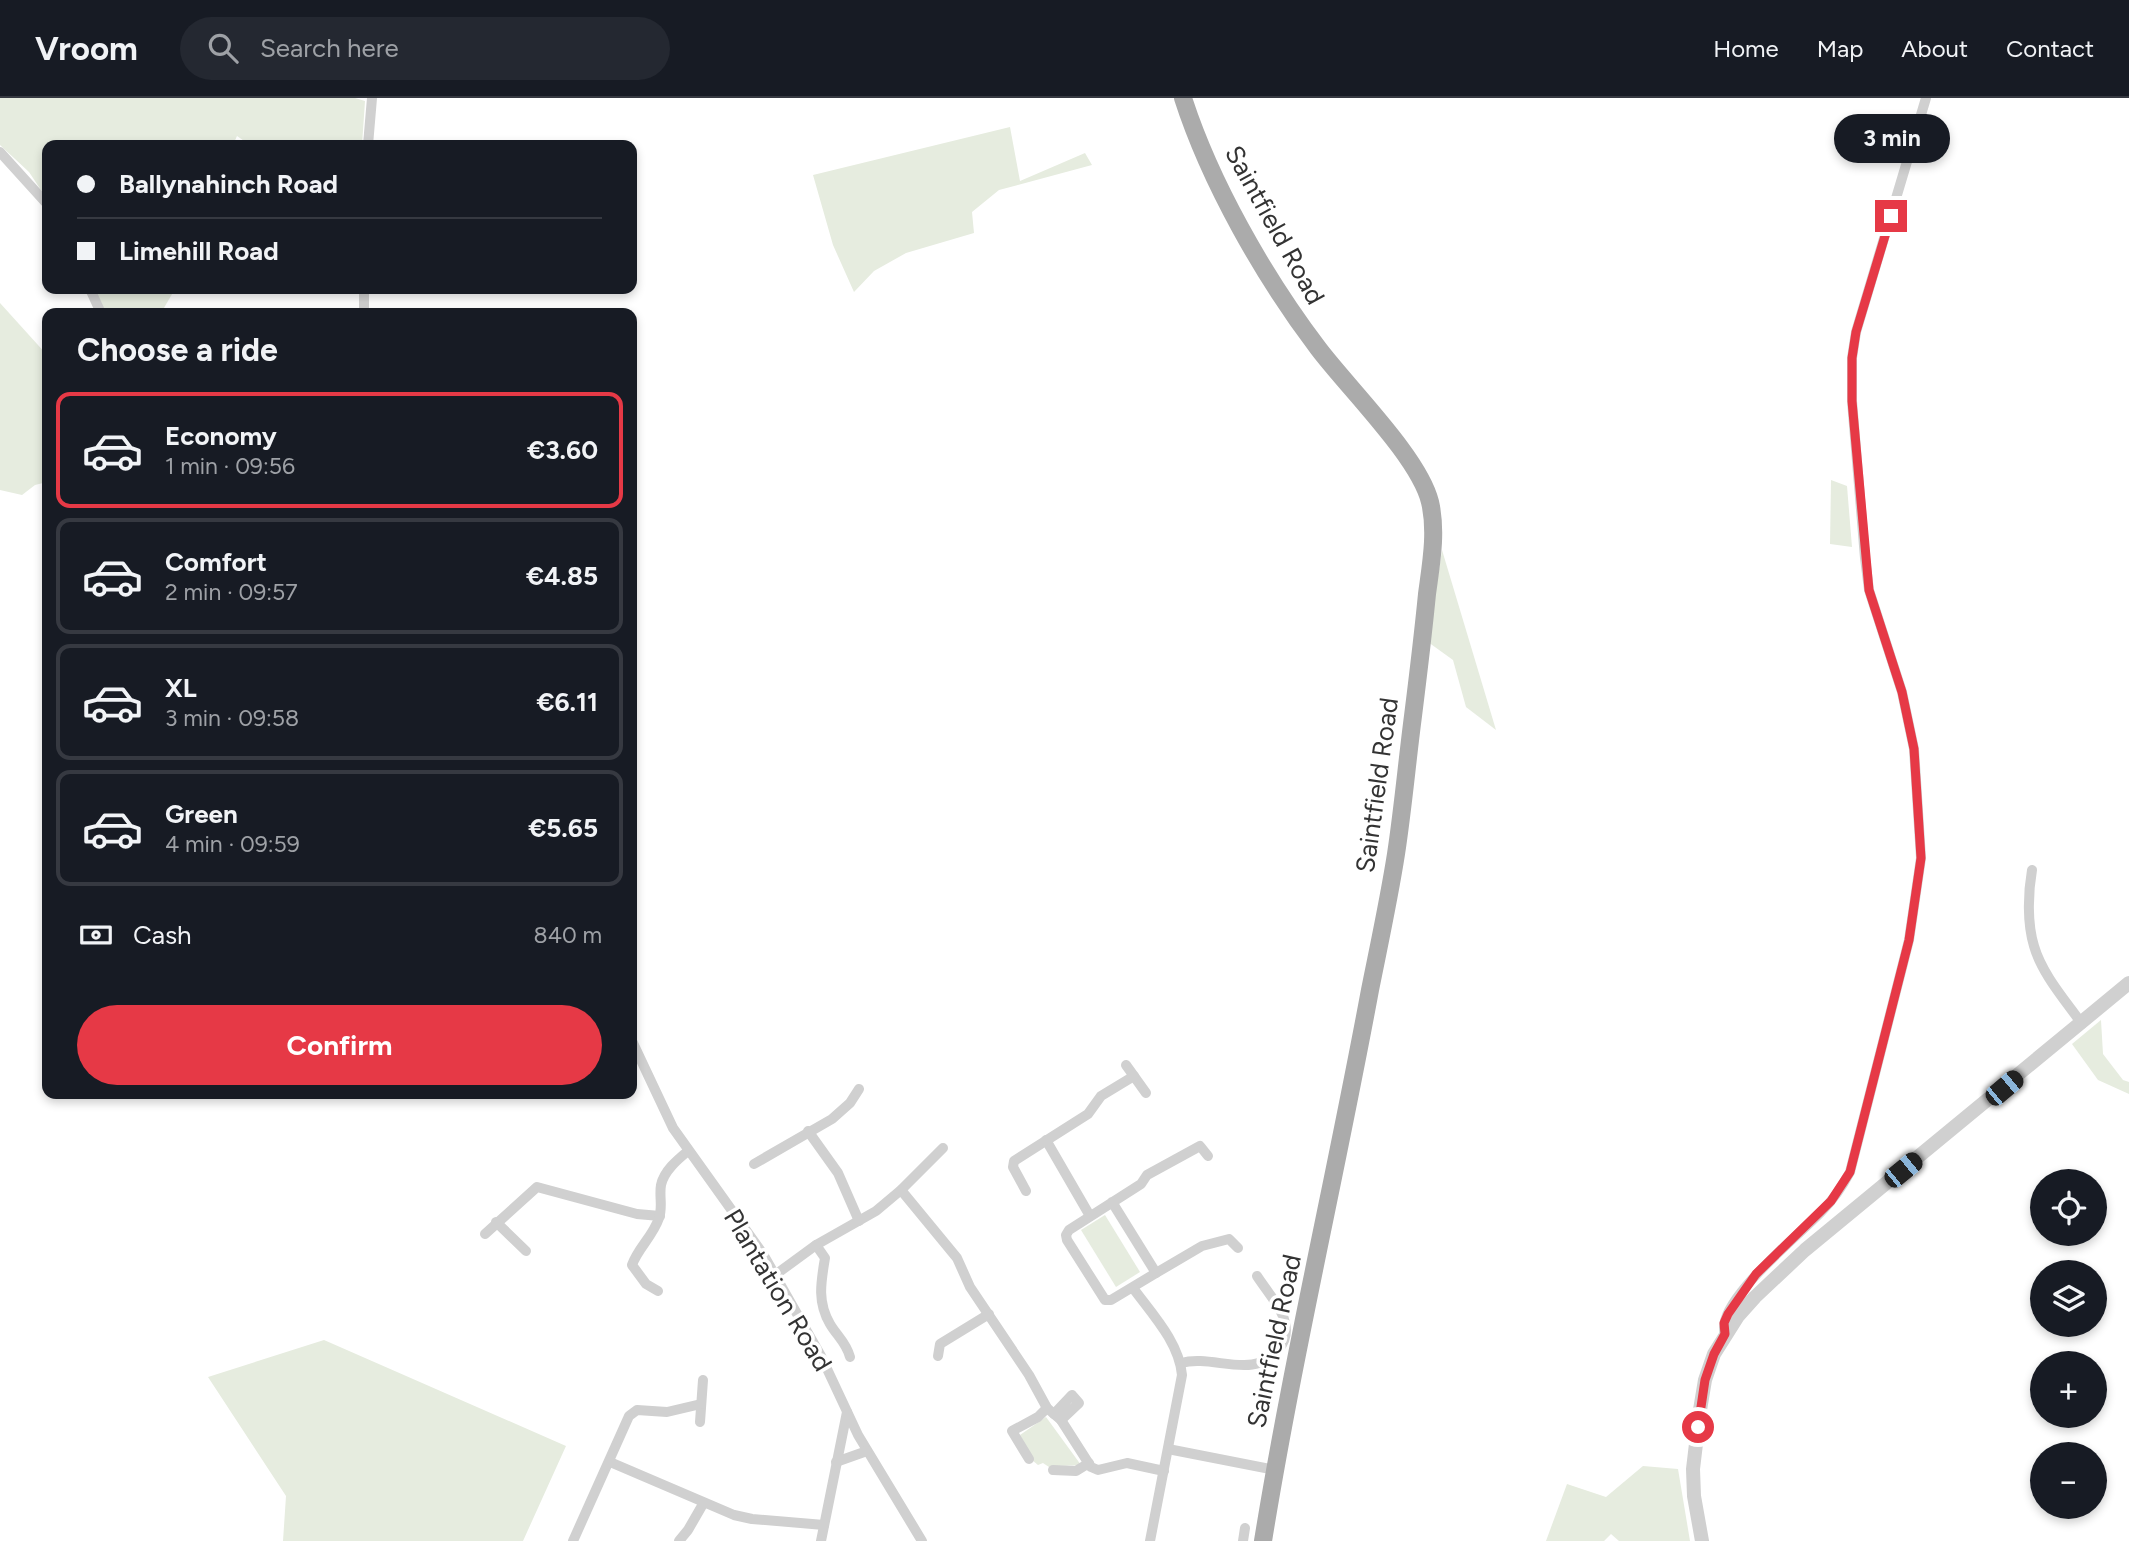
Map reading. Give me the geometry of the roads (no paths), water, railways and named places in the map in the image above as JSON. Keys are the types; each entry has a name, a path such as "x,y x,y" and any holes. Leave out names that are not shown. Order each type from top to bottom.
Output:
{"main road":[{"name":"Saintfield Road","path":"1183,98 1202,149 1227,201 1264,266 1294,316 1406,457 1426,491 1434,525 1422,648 1396,855 1263,1541"}],"street":[{"path":"368,140 372,98"},
{"path":"1725,1334 1724,1323 1741,1293 1763,1267 1831,1201 1850,1172 1909,940 1917,892 1921,858 1914,749 1902,692 1869,590 1852,401 1852,358 1856,332 1926,98"},
{"path":"0,152 42,198"},
{"path":"2032,870 2030,910 2033,945 2082,1024"},
{"path":"1702,1541 1694,1496 1694,1456 1705,1380 1714,1354 1725,1334 1755,1297 1805,1250 2129,983"},
{"name":"Plantation Road","path":"637,1052 673,1128 753,1238 821,1356 867,1451 922,1541"},
{"path":"1126,1065 1146,1093"},
{"path":"1027,1191 1013,1167 1014,1161 1087,1114 1101,1096 1134,1076"},
{"path":"754,1164 832,1119 850,1103 859,1089"},
{"path":"808,1131 838,1173 859,1221"},
{"path":"1046,1140 1090,1216"},
{"path":"1208,1156 1200,1141 1069,1230 1067,1240 1105,1300 1111,1300 1202,1247 1230,1234 1238,1248"},
{"path":"775,1275 816,1245 876,1211 935,1163 943,1147"},
{"path":"658,1291 646,1284 632,1265 635,1255 652,1234 660,1216 661,1186 665,1175 688,1151"},
{"path":"485,1234 537,1187 637,1214 660,1216"},
{"path":"901,1190 957,1258 970,1287 1088,1463 1098,1470 1127,1463 1164,1471"},
{"path":"1112,1202 1156,1273"},
{"path":"496,1222 526,1251"},
{"path":"816,1245 825,1258 819,1295 830,1324 847,1344 850,1357"},
{"path":"1181,1363 1266,1363 1280,1348 1288,1334 1286,1322 1257,1276"},
{"path":"1133,1288 1175,1348 1182,1375 1150,1541"},
{"path":"937,1346 989,1314"},
{"path":"1266,1363 1270,1376"},
{"path":"700,1422 703,1380"},
{"path":"573,1541 629,1416 636,1410 667,1412 701,1404"},
{"path":"821,1541 847,1412"},
{"path":"1029,1459 1012,1431 1038,1417 1054,1414"},
{"path":"1168,1449 1275,1470"},
{"path":"836,1462 867,1451"},
{"path":"610,1462 703,1504 751,1519 824,1525"},
{"path":"1053,1470 1076,1471 1088,1463"},
{"path":"679,1541 703,1504"},
{"path":"1243,1541 1245,1528"}]}
